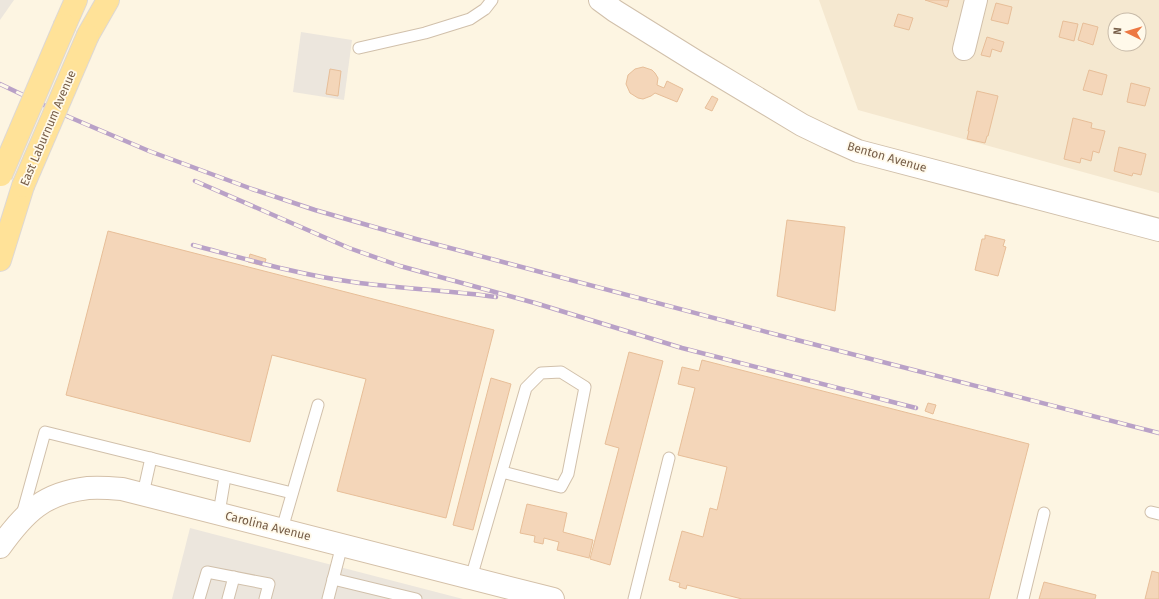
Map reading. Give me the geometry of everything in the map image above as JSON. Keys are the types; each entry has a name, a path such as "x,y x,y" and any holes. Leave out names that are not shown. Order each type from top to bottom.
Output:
{"main road":[{"name":"East Laburnum Avenue","path":"0,175 76,0"},
{"name":"East Laburnum Avenue","path":"0,260 23,186 88,34 108,0"}],"street":[{"name":"Benton Avenue","path":"600,0 697,62 802,125 858,151 1159,230"},
{"path":"964,49 976,0"},
{"name":"Carolina Avenue","path":"0,547 21,520 33,508 54,496 89,488 122,489 553,599"}],"lane":[{"path":"360,48 425,33 470,19 485,9 492,0"},
{"path":"471,578 526,388 540,373 561,372 585,387 568,474 561,488 502,472"},
{"path":"282,529 318,405"},
{"path":"21,520 45,432 292,493"},
{"path":"143,494 151,458"},
{"path":"634,599 669,458"},
{"path":"219,513 225,477"},
{"path":"1023,599 1044,513"},
{"path":"328,599 342,545"},
{"path":"199,599 207,572 269,584 265,599"},
{"path":"228,599 234,577"},
{"path":"333,579 416,599"}],"shaded area":[{"path":"0,0 14,0 0,20"},
{"path":"819,0 1159,0 1159,193 858,110"},
{"path":"301,32 352,40 344,100 293,92"},
{"path":"190,528 463,599 172,599"}],"building":[{"path":"925,0 949,0 947,7"},
{"path":"996,3 1012,7 1008,24 991,20"},
{"path":"898,14 913,18 909,30 894,26"},
{"path":"1063,21 1078,24 1074,41 1059,37"},
{"path":"1083,23 1098,27 1093,45 1078,40"},
{"path":"987,37 1004,42 1001,52 992,49 990,57 981,55"},
{"path":"643,67 652,70 655,73 658,78 657,85 664,88 667,81 683,89 677,102 655,93 643,99 630,93 626,84 628,75 635,69"},
{"path":"330,69 341,71 338,96 326,94"},
{"path":"1089,70 1107,75 1102,95 1083,90"},
{"path":"1131,83 1150,88 1145,106 1127,102"},
{"path":"977,91 998,96 985,143 967,139"},
{"path":"712,96 718,99 712,111 705,108"},
{"path":"1073,118 1092,123 1091,128 1105,131 1099,153 1093,151 1091,161 1081,158 1080,163 1064,159"},
{"path":"1119,147 1146,154 1141,175 1133,173 1132,176 1114,171"},
{"path":"787,220 845,227 835,311 777,296"},
{"path":"108,231 494,330 446,518 337,491 366,379 272,355 250,442 66,395"},
{"path":"985,235 1005,240 1003,246 1006,247 998,276 975,270 982,239 985,239"},
{"path":"250,254 266,259 264,266 248,262"},
{"path":"629,352 663,361 610,565 590,559 619,448 605,444"},
{"path":"702,360 1029,444 989,599 742,599 687,585 686,589 679,587 680,583 669,580 682,531 703,537 710,508 717,510 727,467 678,455 695,388 678,384 682,367 699,371"},
{"path":"491,378 511,384 473,530 453,525"},
{"path":"928,403 936,405 933,414 925,411"},
{"path":"527,504 567,513 563,532 593,540 589,558 557,550 559,542 544,538 543,544 534,542 535,536 520,533"},
{"path":"1152,571 1159,573 1159,599 1145,599"},
{"path":"1044,582 1096,595 1095,599 1039,599"}],"railway":[{"path":"0,84 69,117 149,151 252,189 315,210 416,239 797,340 1159,433"},
{"path":"195,181 349,248 400,266 535,303 682,348 916,408"},
{"path":"193,245 273,266 333,279 496,297"}]}
